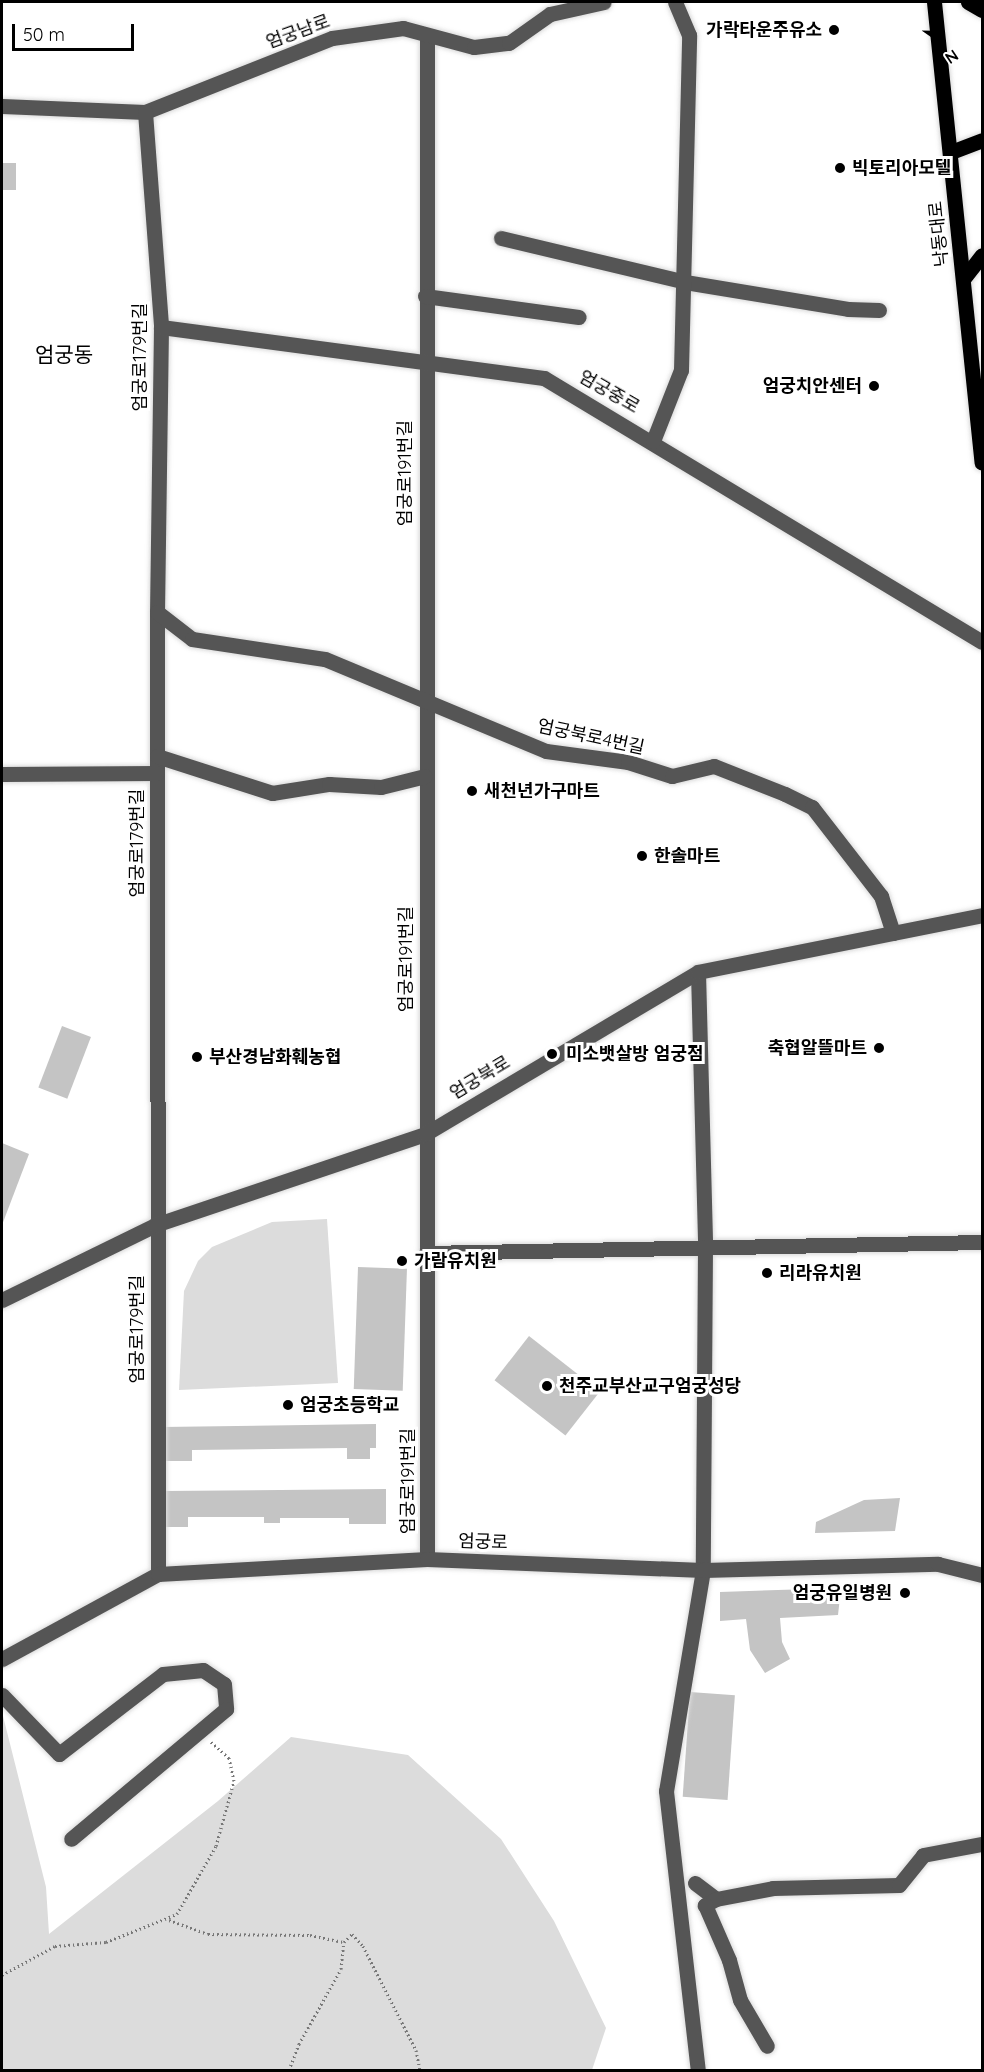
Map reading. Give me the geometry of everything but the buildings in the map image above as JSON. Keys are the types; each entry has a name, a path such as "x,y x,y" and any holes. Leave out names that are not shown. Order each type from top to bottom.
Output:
{"main road":[{"name":"낙동대로","path":"934,2 982,463"},
{"path":"968,2 982,10"},
{"path":"951,152 982,140"},
{"path":"964,278 982,255"}],"street":[{"name":"엄궁남로","path":"2,106 145,112 332,38 403,28 474,47 509,43 550,14 604,2"},
{"path":"653,441 681,370 685,282 689,35 675,2"},
{"name":"엄궁로191번길","path":"427,35 424,703 428,1559"},
{"name":"엄궁로179번길","path":"145,112 161,327 156,773 155,1225 158,1574"},
{"path":"501,238 685,282 848,309 879,310"},
{"path":"425,296 579,317"},
{"name":"엄궁중로","path":"161,327 424,360 544,378 653,441 982,642"},
{"name":"엄궁북로4번길","path":"157,612 192,639 325,659 424,703 546,751 628,762 672,776 714,766 812,807 881,896 893,933"},
{"path":"157,756 272,793 330,784 381,787 425,776"},
{"path":"2,774 156,773"},
{"name":"엄궁북로","path":"2,1300 155,1225 425,1134 698,972 982,915"},
{"path":"698,972 705,1247 703,1570 666,1791 698,2070"},
{"path":"426,1253 982,1242"},
{"name":"엄궁로","path":"2,1659 158,1574 428,1559 703,1570 938,1564 982,1575"},
{"path":"2,1695 59,1754 163,1674 202,1670 224,1684 226,1709 71,1839"},
{"path":"767,2046 740,2000 729,1959 705,1905 716,1899 773,1888 899,1885 923,1855 982,1844"},
{"path":"695,1883 716,1899"}],"path":[{"path":"2,1975 55,1946 106,1942 169,1920 189,1897 216,1846 234,1781 224,1749 210,1741 203,1742"},
{"path":"169,1920 208,1934 310,1935 344,1942"},
{"path":"289,2070 298,2044 341,1969 344,1942 352,1934 363,1946 416,2049 420,2070"}],"shaded area":[{"path":"327,1219 338,1383 179,1390 184,1291 198,1261 212,1247 272,1222"},
{"path":"2,1712 46,1887 49,1934 218,1801 291,1737 408,1755 501,1839 554,1921 606,2028 592,2070 2,2070"}],"place":[{"name":"가락타운주유소","path":"834,30"},
{"name":"빅토리아모텔","path":"840,168"},
{"name":"엄궁치안센터","path":"874,386"},
{"name":"새천년가구마트","path":"472,791"},
{"name":"한솔마트","path":"642,856"},
{"name":"축협알뜰마트","path":"879,1048"},
{"name":"미소뱃살방 엄궁점","path":"552,1054"},
{"name":"부산경남화훼농협","path":"197,1057"},
{"name":"가람유치원","path":"402,1261"},
{"name":"리라유치원","path":"767,1273"},
{"name":"천주교부산교구엄궁성당","path":"547,1386"},
{"name":"엄궁초등학교","path":"288,1405"},
{"name":"엄궁유일병원","path":"905,1593"}],"district":[{"name":"엄궁동","path":"64,354"}]}
